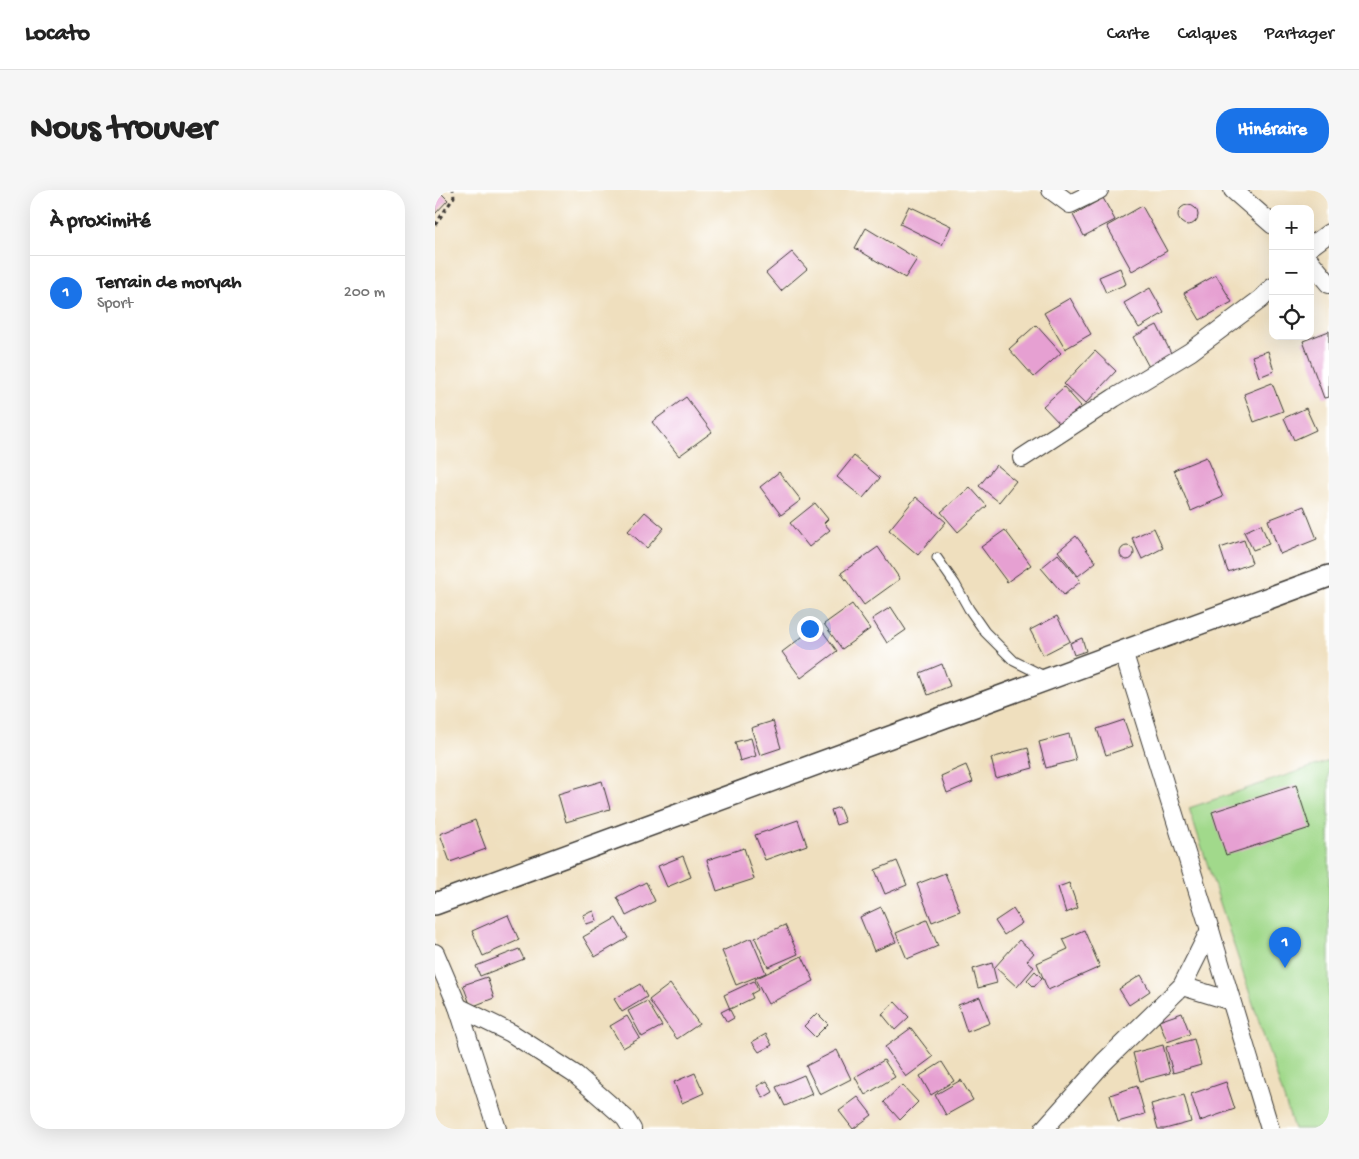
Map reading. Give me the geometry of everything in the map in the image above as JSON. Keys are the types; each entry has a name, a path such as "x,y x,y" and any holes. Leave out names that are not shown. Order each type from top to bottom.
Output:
{"street":[{"path":"1051,190 1070,204 1099,190"},
{"path":"1233,190 1269,222"},
{"path":"1314,244 1329,233"},
{"path":"1314,266 1329,284"},
{"path":"1022,458 1114,398 1190,352 1261,300 1269,291"},
{"path":"435,904 1329,576"},
{"path":"1123,650 1270,1129"},
{"path":"1044,1129 1104,1062 1182,986 1210,930"},
{"path":"435,953 458,1008 497,1129"},
{"path":"1182,986 1231,1001"},
{"path":"458,1008 511,1033 576,1075 625,1118 632,1129"}],"lane":[{"path":"937,558 985,632 1014,661 1049,678"}],"path":[{"path":"435,225 454,197 453,190"}],"green space":[{"path":"1329,761 1329,1129 1294,1129 1189,808"}],"building":[{"path":"435,190 438,190 448,200 435,214"},
{"path":"1103,198 1115,220 1084,236 1073,215"},
{"path":"1184,205 1192,205 1198,211 1198,219 1192,225 1184,225 1178,219 1178,211"},
{"path":"909,206 951,226 942,245 900,224"},
{"path":"1142,206 1167,251 1132,271 1107,226"},
{"path":"866,228 917,259 905,278 855,248"},
{"path":"792,252 807,269 781,291 766,273"},
{"path":"1120,268 1126,284 1106,293 1099,277"},
{"path":"1216,275 1232,302 1200,320 1184,293"},
{"path":"1150,288 1164,313 1139,328 1124,303"},
{"path":"1070,298 1091,334 1065,349 1044,313"},
{"path":"1036,325 1061,353 1034,377 1009,349"},
{"path":"1157,325 1173,357 1150,369 1133,337"},
{"path":"1329,331 1329,397 1324,398 1303,341 1314,340 1314,337"},
{"path":"1095,351 1116,371 1085,404 1064,384"},
{"path":"1268,351 1274,371 1259,377 1252,356"},
{"path":"1272,383 1283,411 1254,422 1244,394"},
{"path":"1064,387 1081,406 1061,425 1043,406"},
{"path":"686,397 712,432 679,456 652,422"},
{"path":"1306,408 1316,430 1294,440 1284,418"},
{"path":"854,456 880,478 863,498 837,477"},
{"path":"1206,457 1223,497 1191,511 1174,470"},
{"path":"996,465 1016,481 999,502 979,486"},
{"path":"779,472 801,500 781,515 760,487"},
{"path":"970,487 987,506 958,532 941,512"},
{"path":"916,497 946,522 918,555 889,530"},
{"path":"815,503 828,519 824,523 830,530 809,547 790,523"},
{"path":"1304,506 1317,539 1280,554 1268,520"},
{"path":"645,512 664,528 647,548 628,531"},
{"path":"1261,524 1269,544 1253,550 1244,532"},
{"path":"1154,528 1163,548 1142,559 1132,538"},
{"path":"1005,530 1031,565 1007,582 981,547"},
{"path":"1076,536 1096,562 1078,576 1058,551"},
{"path":"1244,540 1252,563 1228,572 1220,548"},
{"path":"1127,546 1132,548 1134,553 1132,558 1127,560 1122,558 1120,553 1122,548"},
{"path":"878,547 900,579 864,605 841,573"},
{"path":"1058,554 1081,581 1064,595 1041,568"},
{"path":"852,604 870,629 842,649 824,624"},
{"path":"891,607 906,630 887,643 872,619"},
{"path":"1057,616 1070,641 1043,655 1030,630"},
{"path":"818,625 837,651 801,678 782,652"},
{"path":"1082,638 1086,651 1074,655 1070,643"},
{"path":"942,664 950,686 928,695 920,673"},
{"path":"1124,720 1133,746 1106,755 1097,729"},
{"path":"773,721 781,748 760,755 751,728"},
{"path":"1069,734 1076,760 1046,768 1039,742"},
{"path":"751,738 756,756 740,761 735,742"},
{"path":"1028,748 1033,768 996,778 991,758"},
{"path":"966,765 973,782 947,793 941,776"},
{"path":"602,781 610,809 566,822 558,794"},
{"path":"1296,785 1310,828 1226,855 1212,812"},
{"path":"839,807 845,822 836,825 831,810"},
{"path":"475,820 486,849 450,862 440,834"},
{"path":"798,820 807,845 765,860 755,835"},
{"path":"744,848 754,879 717,891 707,860"},
{"path":"683,856 691,877 667,887 658,866"},
{"path":"897,861 907,885 885,894 875,870"},
{"path":"945,873 960,911 932,922 917,884"},
{"path":"646,882 655,901 626,916 617,897"},
{"path":"1069,883 1078,908 1066,913 1058,887"},
{"path":"881,907 896,942 874,951 860,917"},
{"path":"1013,909 1022,923 1004,935 995,921"},
{"path":"594,911 597,921 586,924 583,915"},
{"path":"508,915 519,940 483,956 472,931"},
{"path":"616,918 628,938 595,957 583,937"},
{"path":"927,920 938,946 907,959 896,933"},
{"path":"785,925 798,954 768,967 755,938"},
{"path":"1084,930 1100,967 1048,990 1037,963 1068,949 1063,939"},
{"path":"751,938 766,973 736,985 722,951"},
{"path":"1019,940 1034,953 1027,961 1034,967 1017,987 995,967"},
{"path":"519,949 524,959 480,976 476,966"},
{"path":"802,956 814,981 768,1004 755,979"},
{"path":"992,963 997,983 978,988 973,969"},
{"path":"1035,971 1042,978 1034,987 1027,980"},
{"path":"1141,975 1150,991 1129,1005 1119,989"},
{"path":"487,977 494,998 471,1007 463,985"},
{"path":"754,981 758,990 751,994 753,998 730,1009 724,995"},
{"path":"640,984 647,997 622,1012 614,999"},
{"path":"670,984 699,1024 677,1039 649,1000"},
{"path":"980,997 990,1023 967,1032 958,1005"},
{"path":"647,1001 662,1026 642,1037 628,1011"},
{"path":"895,1002 909,1017 895,1030 882,1014"},
{"path":"729,1008 734,1018 727,1022 721,1012"},
{"path":"817,1013 828,1024 815,1037 804,1026"},
{"path":"1182,1013 1190,1034 1167,1042 1159,1021"},
{"path":"627,1016 640,1038 623,1048 610,1026"},
{"path":"911,1028 933,1057 906,1077 885,1047"},
{"path":"766,1034 772,1045 759,1052 752,1042"},
{"path":"1194,1039 1201,1065 1173,1073 1166,1047"},
{"path":"1163,1045 1170,1073 1140,1081 1133,1053"},
{"path":"837,1050 851,1079 820,1095 806,1066"},
{"path":"884,1060 895,1077 865,1095 855,1077"},
{"path":"942,1062 954,1081 931,1095 920,1076"},
{"path":"695,1073 704,1093 682,1103 674,1082"},
{"path":"804,1075 812,1094 785,1106 776,1087"},
{"path":"961,1080 973,1100 946,1115 935,1095"},
{"path":"767,1081 773,1092 763,1098 757,1086"},
{"path":"1226,1082 1235,1109 1200,1121 1191,1094"},
{"path":"902,1085 918,1102 900,1120 884,1102"},
{"path":"1137,1086 1145,1114 1118,1122 1110,1095"},
{"path":"1184,1095 1191,1122 1158,1129 1151,1104"},
{"path":"858,1097 872,1115 853,1129 839,1111"}],"place":[{"name":"Terrain de moryah","path":"1285,968"}]}
